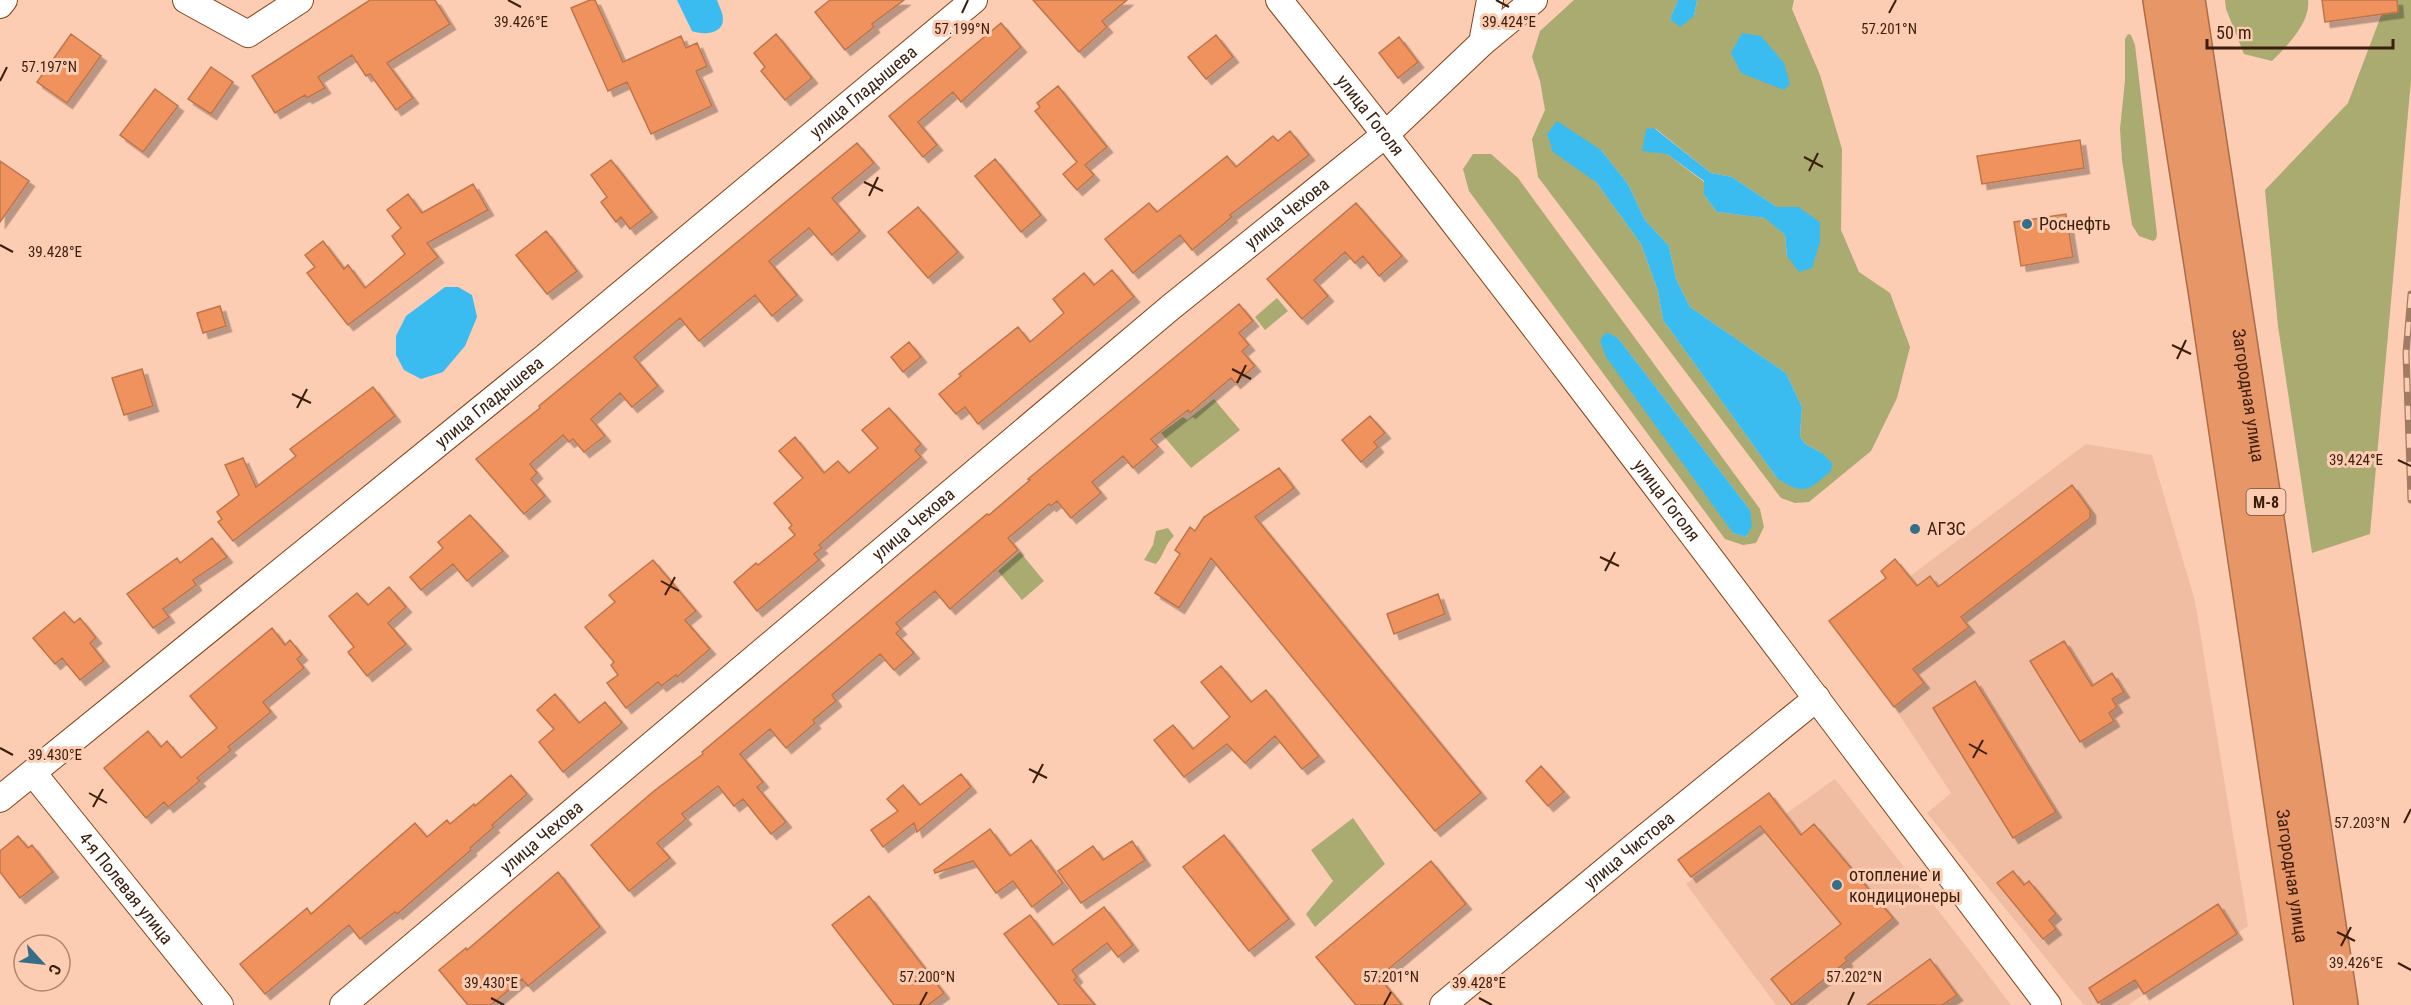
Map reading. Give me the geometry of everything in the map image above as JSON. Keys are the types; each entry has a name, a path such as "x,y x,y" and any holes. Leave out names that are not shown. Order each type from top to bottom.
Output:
{"highway":[{"name":"Загородная улица","path":"2160,0 2209,313 2311,1005"},
{"name":"Загородная улица","path":"2188,0 2341,1005"}],"street":[{"path":"0,5 4,0"},
{"path":"186,0 248,34 300,0"},
{"name":"улица Гладышева","path":"0,800 545,357 974,0"},
{"name":"улица Гоголя","path":"1279,0 1386,134 2048,1005"},
{"path":"1482,43 1490,0"},
{"name":"улица Чехова","path":"343,1005 1171,307 1386,134 1482,43 1533,0"},
{"name":"улица Чистова","path":"1443,1005 1817,699"},
{"name":"4-я Полевая улица","path":"33,773 220,1005"}],"shaded area":[{"path":"2086,444 2152,455 2195,601 2248,926 2128,1005 2084,1005 1927,813 1951,793 1894,707 1829,621 1865,594 1873,604"},
{"path":"1835,779 2011,1005 1776,1005 1686,884"}],"green space":[{"path":"1574,0 1678,0 1670,19 1694,16 1697,0 1794,0 1792,9 1820,75 1842,149 1841,230 1859,272 1890,293 1910,347 1897,398 1871,451 1809,502 1795,503 1781,498 1538,177 1532,139 1545,110 1540,81 1532,57 1540,31","holes":["1655,128 1711,173 1732,177 1777,207 1798,207 1787,256 1785,235 1766,218 1717,212 1704,195 1704,182 1667,154","1601,150 1628,184 1645,220 1669,246 1676,279 1690,307 1786,373 1802,407 1800,436 1805,444 1822,453 1777,478 1663,320 1658,291 1641,244 1596,182"]},
{"path":"2225,0 2308,0 2308,8 2297,33 2272,61 2244,54 2226,9"},
{"path":"2387,0 2411,0 2411,80 2370,534 2312,553 2278,326 2265,190 2348,103"},
{"path":"2128,34 2131,35 2135,45 2157,234 2153,241 2139,236 2132,225 2122,160 2120,129 2125,80 2125,39"},
{"path":"1473,154 1491,154 1518,178 1760,509 1764,527 1756,543 1743,545 1725,539 1469,191 1463,169","holes":["1606,333 1618,338 1750,510 1747,537 1733,533"]},
{"path":"1277,298 1288,311 1265,330 1255,317"},
{"path":"1214,399 1240,430 1191,468 1161,433 1183,417 1187,420"},
{"path":"1168,528 1174,536 1159,561 1156,564 1144,560 1153,545 1156,531"},
{"path":"1020,552 1044,581 1022,600 998,571"},
{"path":"1353,818 1385,864 1315,927 1306,914 1333,881 1311,850"}],"water":[{"path":"677,0 717,0 723,19 720,28 711,32 692,31"},
{"path":"1678,0 1697,0 1694,16 1680,27 1670,19"},
{"path":"1742,33 1761,36 1784,63 1790,84 1784,90 1741,73 1731,53"},
{"path":"1557,121 1601,150 1628,184 1645,220 1669,246 1676,279 1690,307 1786,373 1802,407 1800,436 1805,444 1822,453 1832,463 1831,471 1811,487 1800,489 1777,478 1663,320 1658,291 1641,244 1596,182 1553,152 1547,134"},
{"path":"1654,128 1711,173 1732,177 1777,207 1798,207 1820,222 1820,242 1812,268 1799,272 1787,256 1785,235 1765,218 1717,212 1704,195 1704,181 1667,154 1642,151 1646,129"},
{"path":"445,287 458,287 472,295 477,317 465,346 443,372 421,379 404,370 396,355 396,336 406,316"},
{"path":"1606,332 1618,338 1750,510 1752,526 1746,537 1733,533 1606,357 1600,341"}],"building":[{"path":"370,0 435,0 450,24 387,63 413,98 396,110 370,74 366,76 352,55 318,77 325,88 307,98 305,95 275,113 252,76"},
{"path":"595,0 623,62 681,36 686,48 697,43 707,66 696,71 712,106 651,134 627,82 608,91 571,8"},
{"path":"830,0 904,0 872,24 874,27 845,50 815,12"},
{"path":"1033,0 1127,0 1102,21 1107,27 1079,52"},
{"path":"2322,0 2397,0 2398,12 2325,22"},
{"path":"1001,23 1021,47 961,102 953,92 918,122 937,145 923,157 889,116"},
{"path":"71,34 101,56 67,103 37,82"},
{"path":"776,34 812,78 785,100 761,71 765,67 754,53"},
{"path":"1216,35 1233,57 1206,79 1188,57"},
{"path":"1399,37 1418,62 1398,78 1379,53"},
{"path":"211,67 233,82 211,114 188,99"},
{"path":"1058,86 1107,147 1085,165 1094,175 1077,190 1063,174 1077,162 1035,111 1040,107 1037,103"},
{"path":"155,89 178,106 143,152 120,135"},
{"path":"1290,131 1309,155 1230,215 1232,217 1192,250 1180,235 1133,273 1105,239 1149,203 1157,212 1227,156 1236,167 1273,136 1278,141"},
{"path":"2080,140 2084,168 1982,184 1977,156"},
{"path":"857,143 874,163 832,198 860,231 832,255 809,228 769,261 797,295 772,316 755,295 699,341 680,318 634,357 658,386 632,407 620,393 591,419 605,436 584,452 573,439 569,442 563,435 530,464 537,473 531,479 545,496 524,514 476,459"},
{"path":"995,159 1041,215 1021,232 975,176"},
{"path":"611,160 652,212 630,229 621,217 616,222 601,202 607,197 591,175"},
{"path":"0,161 29,181 0,222"},
{"path":"473,184 488,210 427,243 438,257 348,325 307,273 315,267 305,255 323,241 344,269 348,265 365,288 405,254 392,236 401,228 387,210 408,194 422,213"},
{"path":"1356,203 1402,256 1379,276 1363,256 1355,263 1345,252 1314,280 1328,296 1302,319 1267,279"},
{"path":"918,207 958,252 928,278 888,232"},
{"path":"2066,214 2073,257 2021,266 2014,222"},
{"path":"546,231 577,271 547,294 516,255"},
{"path":"1112,270 1134,297 978,424 965,407 956,414 939,394 961,376 959,374 1018,327 1030,342 1064,313 1053,299 1084,273 1094,285"},
{"path":"1239,304 1253,321 1239,333 1249,345 1242,351 1255,366 1235,383 1231,378 1190,413 1188,410 1151,439 1158,447 1133,468 1123,456 1092,482 1101,493 1071,518 1057,501 1051,506 1049,504 1008,538 1018,550 950,609 935,591 896,623 901,629 896,633 914,653 894,670 880,654 832,695 836,701 813,720 815,723 786,748 770,729 740,754 763,782 757,787 786,822 771,834 743,799 734,806 718,786 682,814 686,819 657,843 670,858 629,891 591,845 654,791 703,754 702,752 987,514 989,515 1030,480 1028,479"},
{"path":"220,306 226,326 203,333 197,313"},
{"path":"909,342 921,357 903,372 891,357"},
{"path":"142,369 153,406 124,415 112,378"},
{"path":"373,387 395,416 233,541 218,522 222,519 217,512 239,495 225,465 243,458 256,487 296,456 290,449"},
{"path":"889,408 921,444 915,450 921,457 819,545 822,548 814,554 819,560 757,611 734,582 795,535 789,528 792,525 774,503 803,478 779,451 795,437 824,473 838,461 849,473 878,448 862,430"},
{"path":"1370,416 1385,433 1374,442 1378,447 1361,462 1342,440"},
{"path":"1279,468 1294,488 1255,517 1481,793 1435,831 1211,558 1179,608 1155,593 1180,554 1175,550 1190,527 1195,531 1204,517"},
{"path":"2072,485 2090,510 2090,518 1961,617 1969,627 1913,669 1924,683 1894,707 1829,621 1886,578 1881,571 1895,559 1917,586 1930,576 1938,587"},
{"path":"470,515 503,551 467,581 453,564 421,590 410,577 443,548 438,542"},
{"path":"212,538 227,557 193,580 196,585 163,609 169,617 153,628 127,594 177,558 180,563"},
{"path":"653,560 696,611 685,620 710,649 677,677 676,675 661,686 658,682 626,708 607,683 618,675 611,665 614,662 585,627 615,602 609,595"},
{"path":"389,587 406,607 388,623 406,644 367,676 348,652 354,647 329,616 357,593 368,605"},
{"path":"1438,594 1445,614 1394,634 1387,614"},
{"path":"64,612 74,623 80,618 96,638 90,643 104,661 80,680 62,658 55,664 33,638"},
{"path":"272,628 285,645 290,640 302,655 297,659 304,668 263,702 271,712 228,747 231,750 197,778 200,781 168,807 164,802 146,818 104,768 148,731 161,747 167,741 181,758 217,728 190,696"},
{"path":"2064,641 2092,686 2112,673 2124,692 2112,699 2117,707 2109,713 2114,721 2080,742 2030,661"},
{"path":"1221,666 1251,702 1266,690 1319,756 1302,769 1275,736 1245,763 1227,744 1184,777 1154,740 1173,725 1193,749 1230,717 1201,682"},
{"path":"1975,681 2056,812 2013,838 1933,708"},
{"path":"555,694 579,723 605,702 622,723 563,772 539,742 554,729 537,710"},
{"path":"1541,766 1564,792 1548,806 1526,781"},
{"path":"961,774 971,787 917,832 914,823 883,847 871,830 898,811 887,799 903,785 920,805"},
{"path":"511,775 527,794 492,825 494,827 470,848 471,850 397,914 395,912 360,939 349,925 265,994 240,964 307,908 311,914 415,823 427,837 447,820 450,824 474,804 475,806"},
{"path":"1769,793 1801,835 1814,824 1893,918 1845,958 1847,961 1792,1005 1771,979 1841,924 1760,826 1691,877 1678,860"},
{"path":"990,829 1010,856 1031,840 1063,883 1032,907 1013,881 996,893 973,861 935,873 934,870"},
{"path":"1224,835 1289,919 1249,951 1183,867"},
{"path":"18,836 28,848 32,845 53,872 20,898 0,872 0,851"},
{"path":"1132,841 1145,860 1081,903 1058,871 1093,846 1103,860"},
{"path":"1431,861 1466,904 1379,977 1402,1005 1356,1005 1316,957"},
{"path":"2013,871 2024,885 2029,881 2056,914 2049,920 2056,929 2043,939 1997,883"},
{"path":"558,872 600,927 528,986 522,979 491,1005 468,1005 439,970 466,948 467,950"},
{"path":"869,896 944,993 928,1005 894,1005 832,925"},
{"path":"2218,904 2237,934 2144,994 2135,980 2098,1003 2089,988"},
{"path":"1104,907 1133,945 1118,957 1107,943 1072,970 1077,977 1074,980 1095,1005 1059,1005 1004,934 1030,915 1053,945"},
{"path":"1930,959 1957,995 1942,1005 1867,1005"}],"railway":[{"path":"2411,294 2406,353 2411,500"}],"place":[{"name":"Роснефть","path":"2027,224"},
{"name":"АГЗС","path":"1915,529"},
{"name":"отопление и кондиционеры","path":"1837,885"}]}
